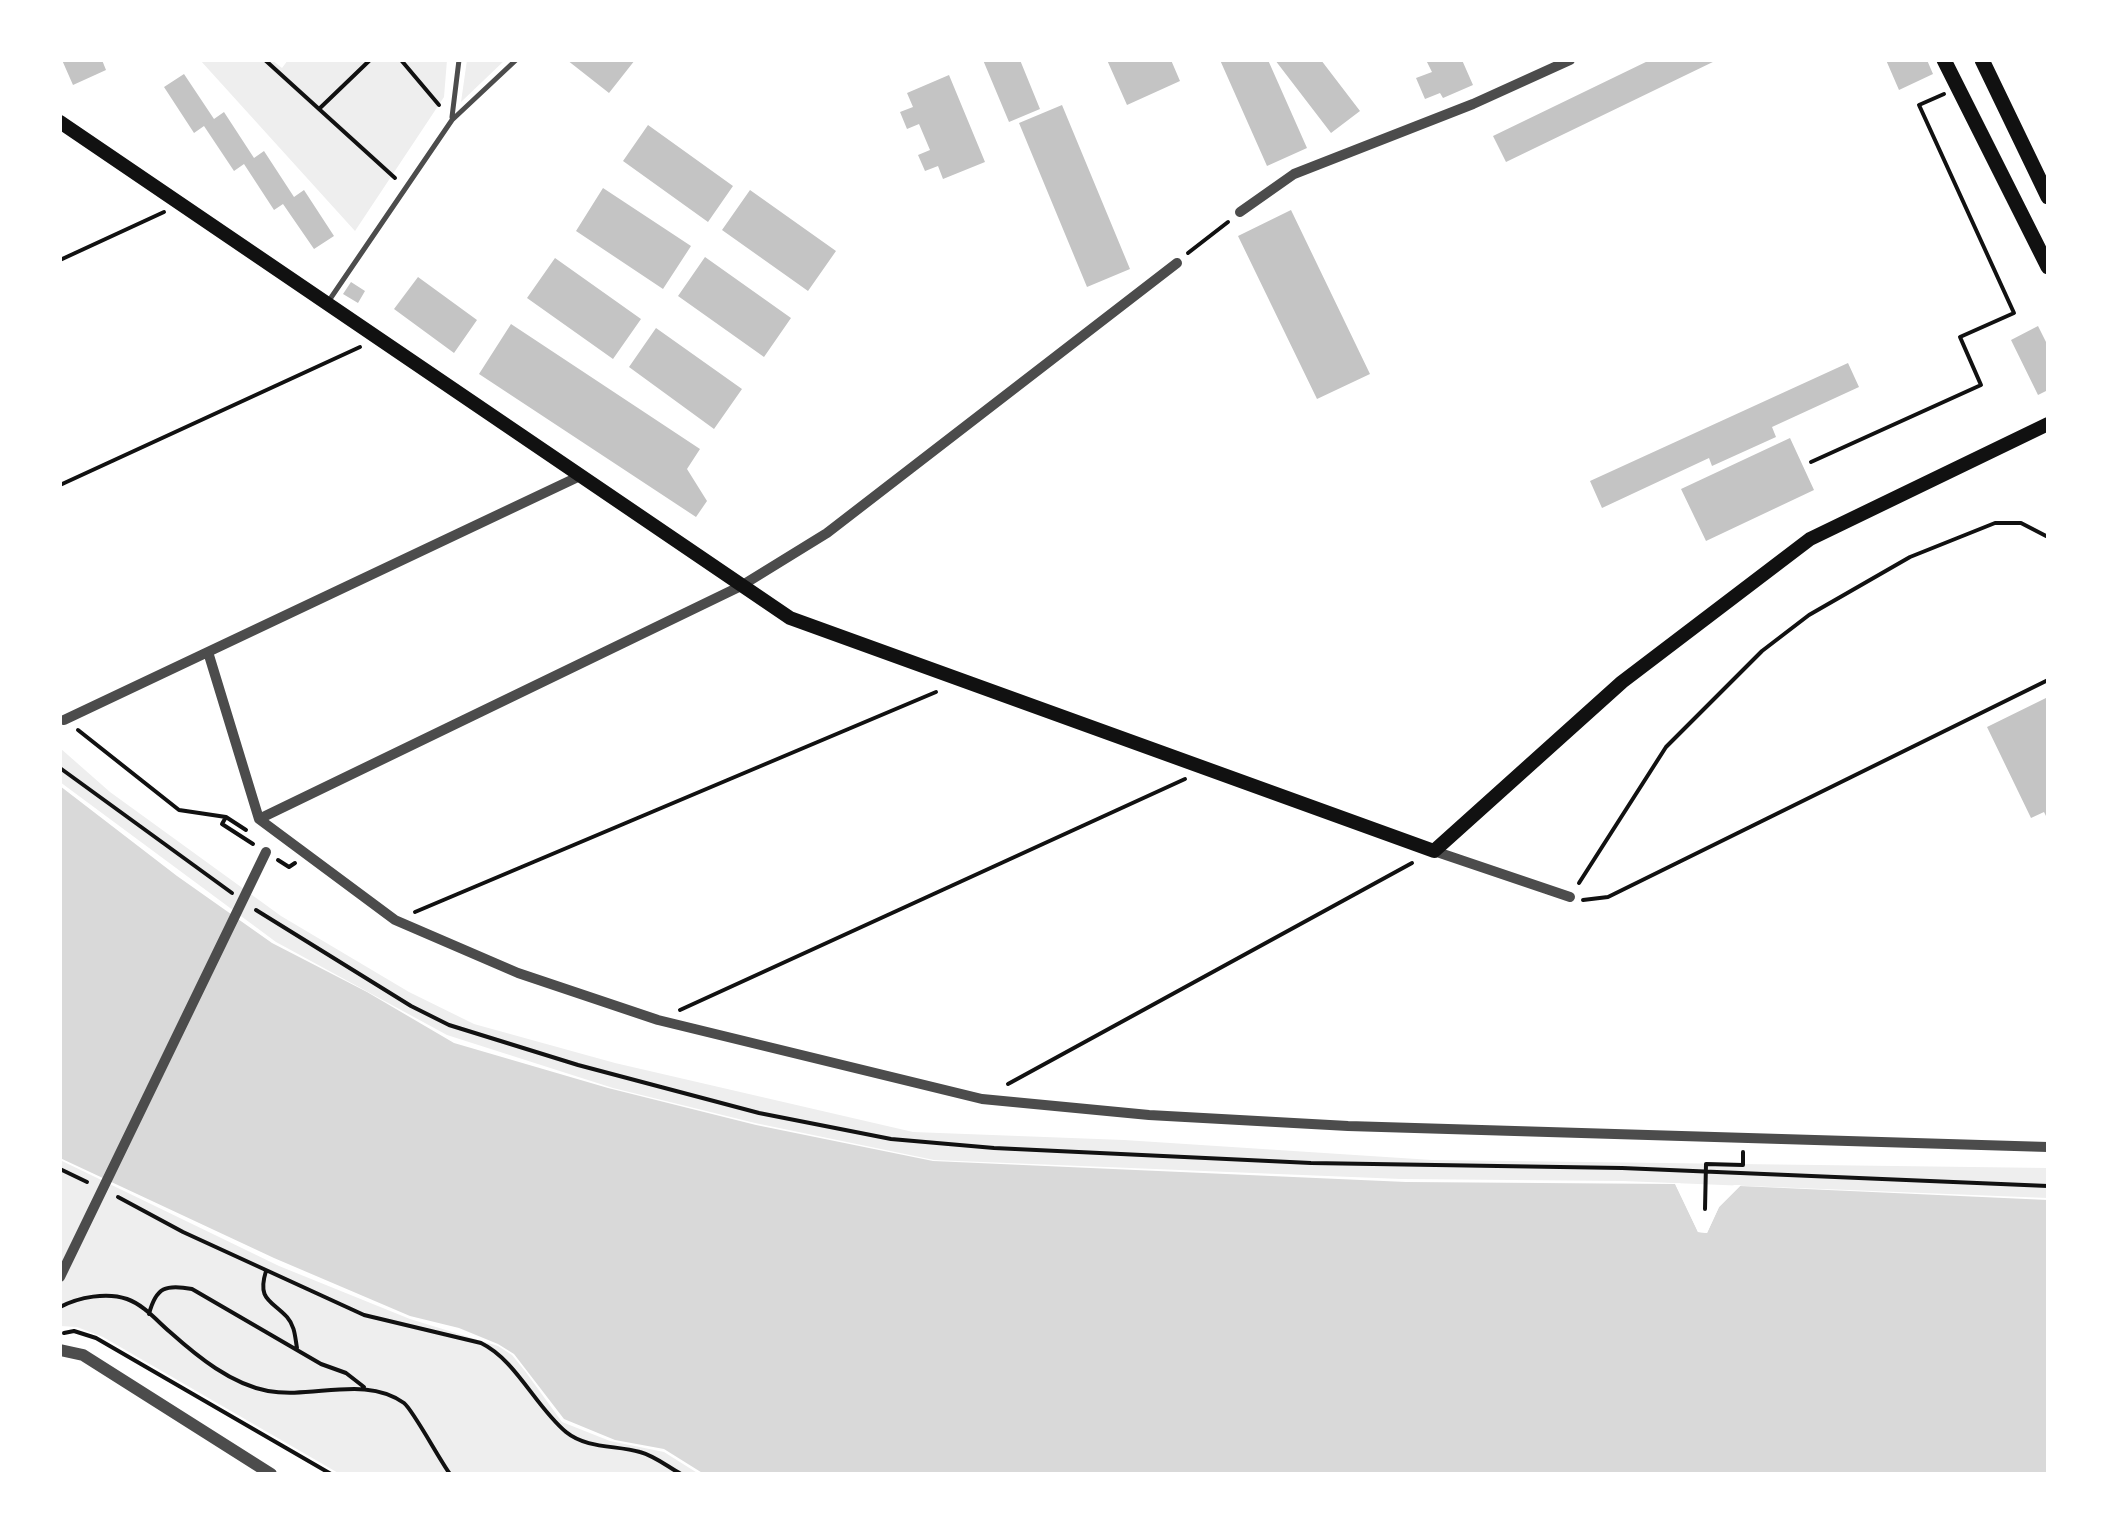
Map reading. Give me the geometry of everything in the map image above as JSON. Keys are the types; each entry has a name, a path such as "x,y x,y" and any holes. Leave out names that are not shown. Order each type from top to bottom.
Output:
{"main road":[{"path":"1944,60 2048,267"},
{"path":"1982,60 2048,197"},
{"path":"60,122 790,618 1434,851 1622,682 1810,539 2048,424"}],"street":[{"path":"1240,212 1294,174 1473,104 1570,60"},
{"path":"259,819 741,586 827,532 1176,263"},
{"path":"64,720 580,476"},
{"path":"208,652 259,819 395,920 518,973 658,1020 982,1099 1149,1115 1348,1126 2048,1147"},
{"path":"1434,851 1570,897"},
{"path":"61,1275 266,852"},
{"path":"60,1350 83,1355 271,1474"}],"lane":[{"path":"452,120 459,60"},
{"path":"327,304 452,120 516,60"}],"path":[{"path":"265,60 406,188"},
{"path":"319,109 370,60"},
{"path":"401,60 452,120"},
{"path":"1811,462 1982,385 1960,337 2014,313 1919,105 1957,87"},
{"path":"60,260 180,204"},
{"path":"1176,263 1240,212"},
{"path":"60,484 378,339"},
{"path":"2048,537 2021,524 1995,523 1897,564 1809,615 1762,651 1666,748 1570,897 1588,902 1608,897 2048,680"},
{"path":"395,920 964,680"},
{"path":"64,720 180,810 226,817 222,824 266,852"},
{"path":"658,1020 1208,768"},
{"path":"982,1099 1434,851"},
{"path":"1705,1209 1706,1164 1743,1166"},
{"path":"60,1168 94,1185"},
{"path":"116,1196 183,1232 364,1315 482,1343 496,1350 536,1402 566,1432 582,1442 651,1456 681,1474"},
{"path":"266,1269 262,1290 270,1305 295,1330 297,1348"},
{"path":"149,1314 160,1288 171,1284 192,1288 366,1388 408,1405 433,1452 450,1474"},
{"path":"60,1306 102,1295 125,1298 200,1358 233,1378 265,1390 300,1395 366,1388"},
{"path":"60,1333 74,1331 96,1338 331,1474"}],"shaded area":[{"path":"200,60 272,60 282,68 288,60 447,60 444,97 355,231"},
{"path":"467,60 505,60 461,102"},
{"path":"60,748 110,792 281,916 409,992 474,1024 615,1063 913,1132 1124,1140 1432,1160 2048,1168 2048,1198 1623,1181 1401,1179 934,1160 755,1123 613,1088 447,1035 276,942 60,782"},
{"path":"60,786 272,943 454,1043 608,1088 756,1125 933,1161 1406,1182 1675,1184 1698,1232 1707,1233 1719,1207 1740,1186 2048,1200 2048,1474 704,1474 664,1449 615,1440 564,1419 514,1354 498,1344 459,1328 410,1316 274,1258 60,1158"},
{"path":"60,1160 279,1266 410,1319 498,1346 512,1355 562,1422 610,1441 664,1452 699,1474 340,1474 103,1337 77,1327 60,1326"}],"pier":[{"path":"1675,1183 1680,1183 1704,1228 1715,1203 1734,1185 1741,1185 1719,1207 1707,1233 1698,1232"}],"building":[{"path":"62,60 102,60 106,70 73,85"},
{"path":"567,60 635,60 609,93"},
{"path":"983,60 1020,60 1040,109 1009,122"},
{"path":"1107,60 1171,60 1180,81 1127,105"},
{"path":"1220,60 1268,60 1307,148 1267,166"},
{"path":"1275,60 1321,60 1360,111 1331,133"},
{"path":"1426,60 1462,60 1473,85 1443,98 1440,93 1425,99 1416,78 1432,72"},
{"path":"1650,60 1717,60 1506,162 1493,136"},
{"path":"1886,60 1927,60 1933,74 1899,90"},
{"path":"184,74 214,119 224,112 254,158 264,151 294,197 304,190 334,236 314,249 283,204 274,210 244,164 234,171 204,126 194,133 164,87"},
{"path":"949,75 985,162 943,179 938,166 925,171 918,155 930,150 919,124 907,129 900,112 913,107 907,93"},
{"path":"1062,105 1130,269 1087,287 1019,123"},
{"path":"648,125 733,186 708,222 623,161"},
{"path":"603,188 691,246 663,289 576,231"},
{"path":"750,190 836,251 808,291 722,230"},
{"path":"1291,210 1370,374 1317,399 1238,236"},
{"path":"705,257 791,318 764,357 678,296"},
{"path":"555,258 641,319 613,359 527,298"},
{"path":"418,277 477,320 454,353 394,309"},
{"path":"351,282 365,291 358,303 343,294"},
{"path":"511,324 700,449 687,469 707,501 696,517 479,374"},
{"path":"2038,326 2048,346 2048,390 2038,395 2011,340"},
{"path":"656,328 742,389 714,429 629,367"},
{"path":"1848,363 1859,387 1772,427 1776,437 1712,466 1709,458 1602,508 1590,481"},
{"path":"1790,438 1814,490 1706,541 1681,489"},
{"path":"2048,697 2048,820 2044,812 2031,818 1987,727"}]}
